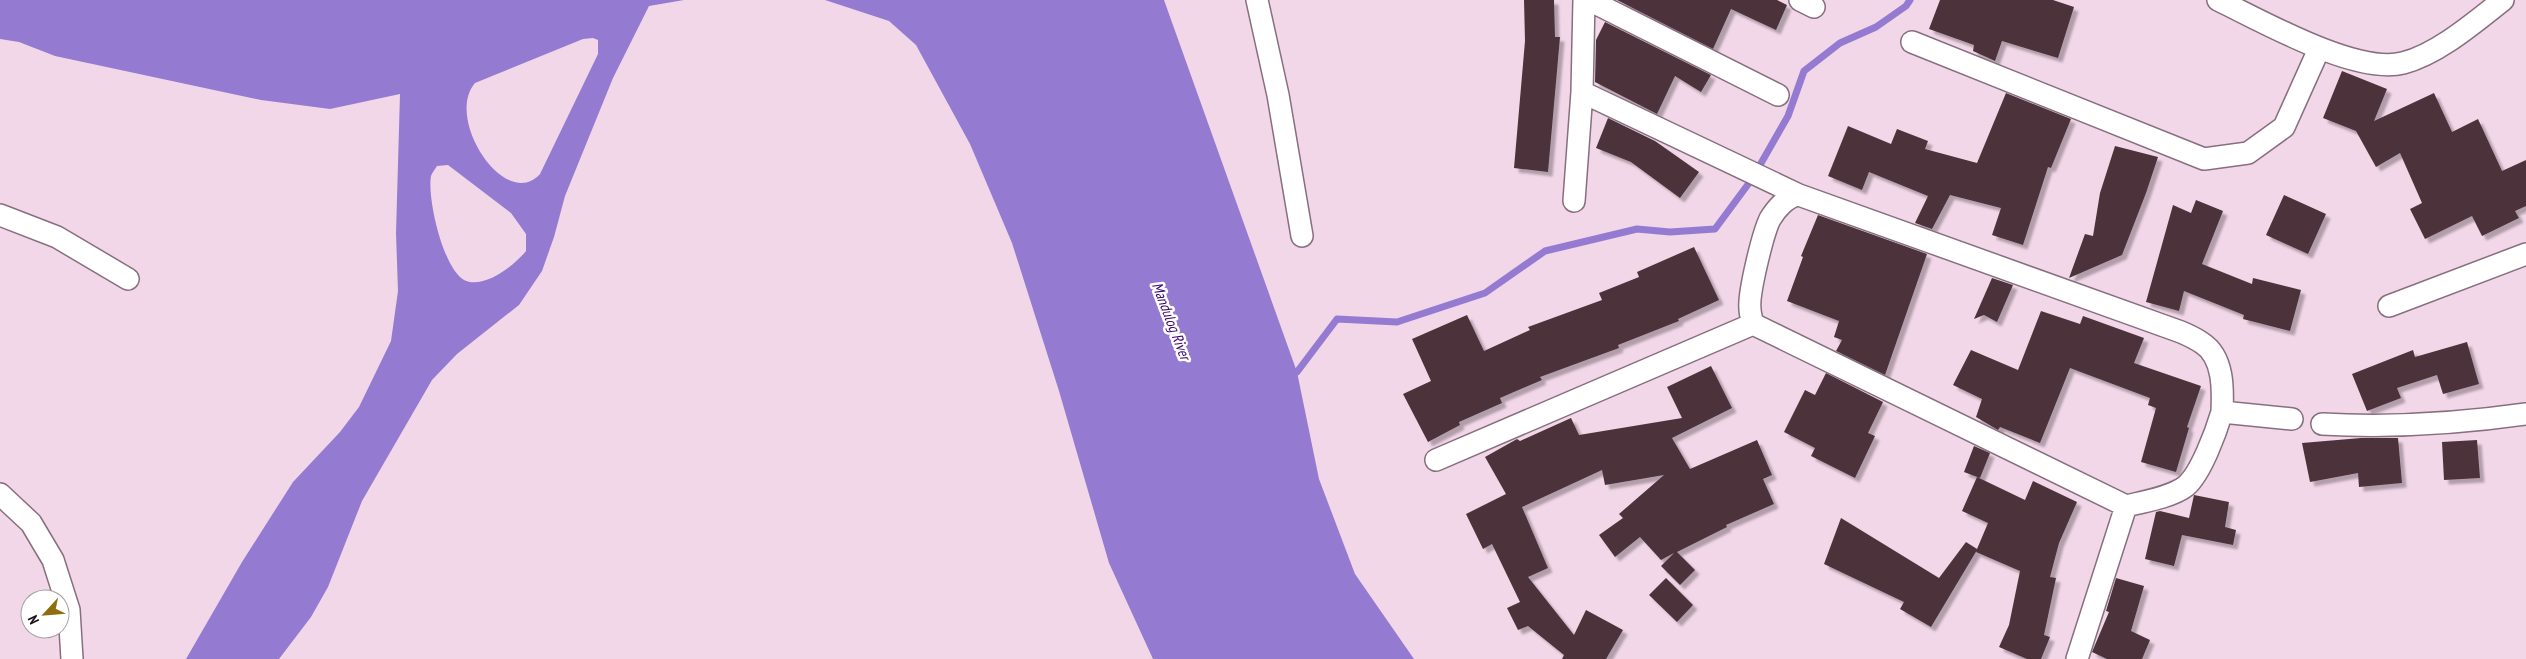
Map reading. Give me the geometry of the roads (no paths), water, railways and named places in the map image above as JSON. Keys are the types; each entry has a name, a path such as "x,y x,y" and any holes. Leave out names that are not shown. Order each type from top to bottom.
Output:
{"street":[{"path":"1257,0 1278,95 1302,236"},
{"path":"1574,201 1582,92 1584,0"},
{"path":"1589,0 1778,95"},
{"path":"2218,0 2319,49 2383,65 2404,63 2459,34 2503,0"},
{"path":"1912,42 2204,159 2248,154 2284,127 2319,49"},
{"path":"1436,460 1753,324 2126,506 2158,498 2185,486 2198,470 2222,412 2223,381 2212,355 2204,344 2180,332 1799,195 1582,92"},
{"path":"1753,324 1749,308 1754,277 1769,221 1782,204 1792,197 1799,195"},
{"path":"0,215 57,237 128,279"},
{"path":"2390,306 2526,254"},
{"path":"2222,412 2292,419"},
{"path":"2322,424 2377,427 2468,422 2526,414"},
{"path":"0,494 31,523 53,560 69,610 72,659"},
{"path":"2077,659 2126,506"}],"water":[{"path":"0,0 684,0 649,6 613,78 565,196 554,237 542,271 519,305 457,354 432,380 362,501 328,587 311,617 279,659 186,659 242,562 293,482 340,432 359,407 391,341 398,291 396,233 400,94 330,109 261,100 55,56 19,42 0,39","holes":["593,38 598,40 598,54 540,174 526,182 511,181 496,171 483,156 473,138 467,118 467,99 475,83 583,39","448,165 511,213 526,234 526,251 521,257 507,269 480,282 464,280 456,273 449,262 438,232 430,186 431,176 437,166"]},
{"name":"Mandulog River","path":"825,0 1164,0 1297,372 1319,479 1355,574 1414,659 1153,659 1109,563 1059,391 1012,243 970,144 916,45 889,21"}],"waterway":[{"path":"1289,375 1297,372 1337,319 1397,322 1485,293 1545,251 1637,229 1670,232 1715,229 1752,179 1788,116 1804,71 1840,43 1876,27 1906,6 1910,0"}]}
